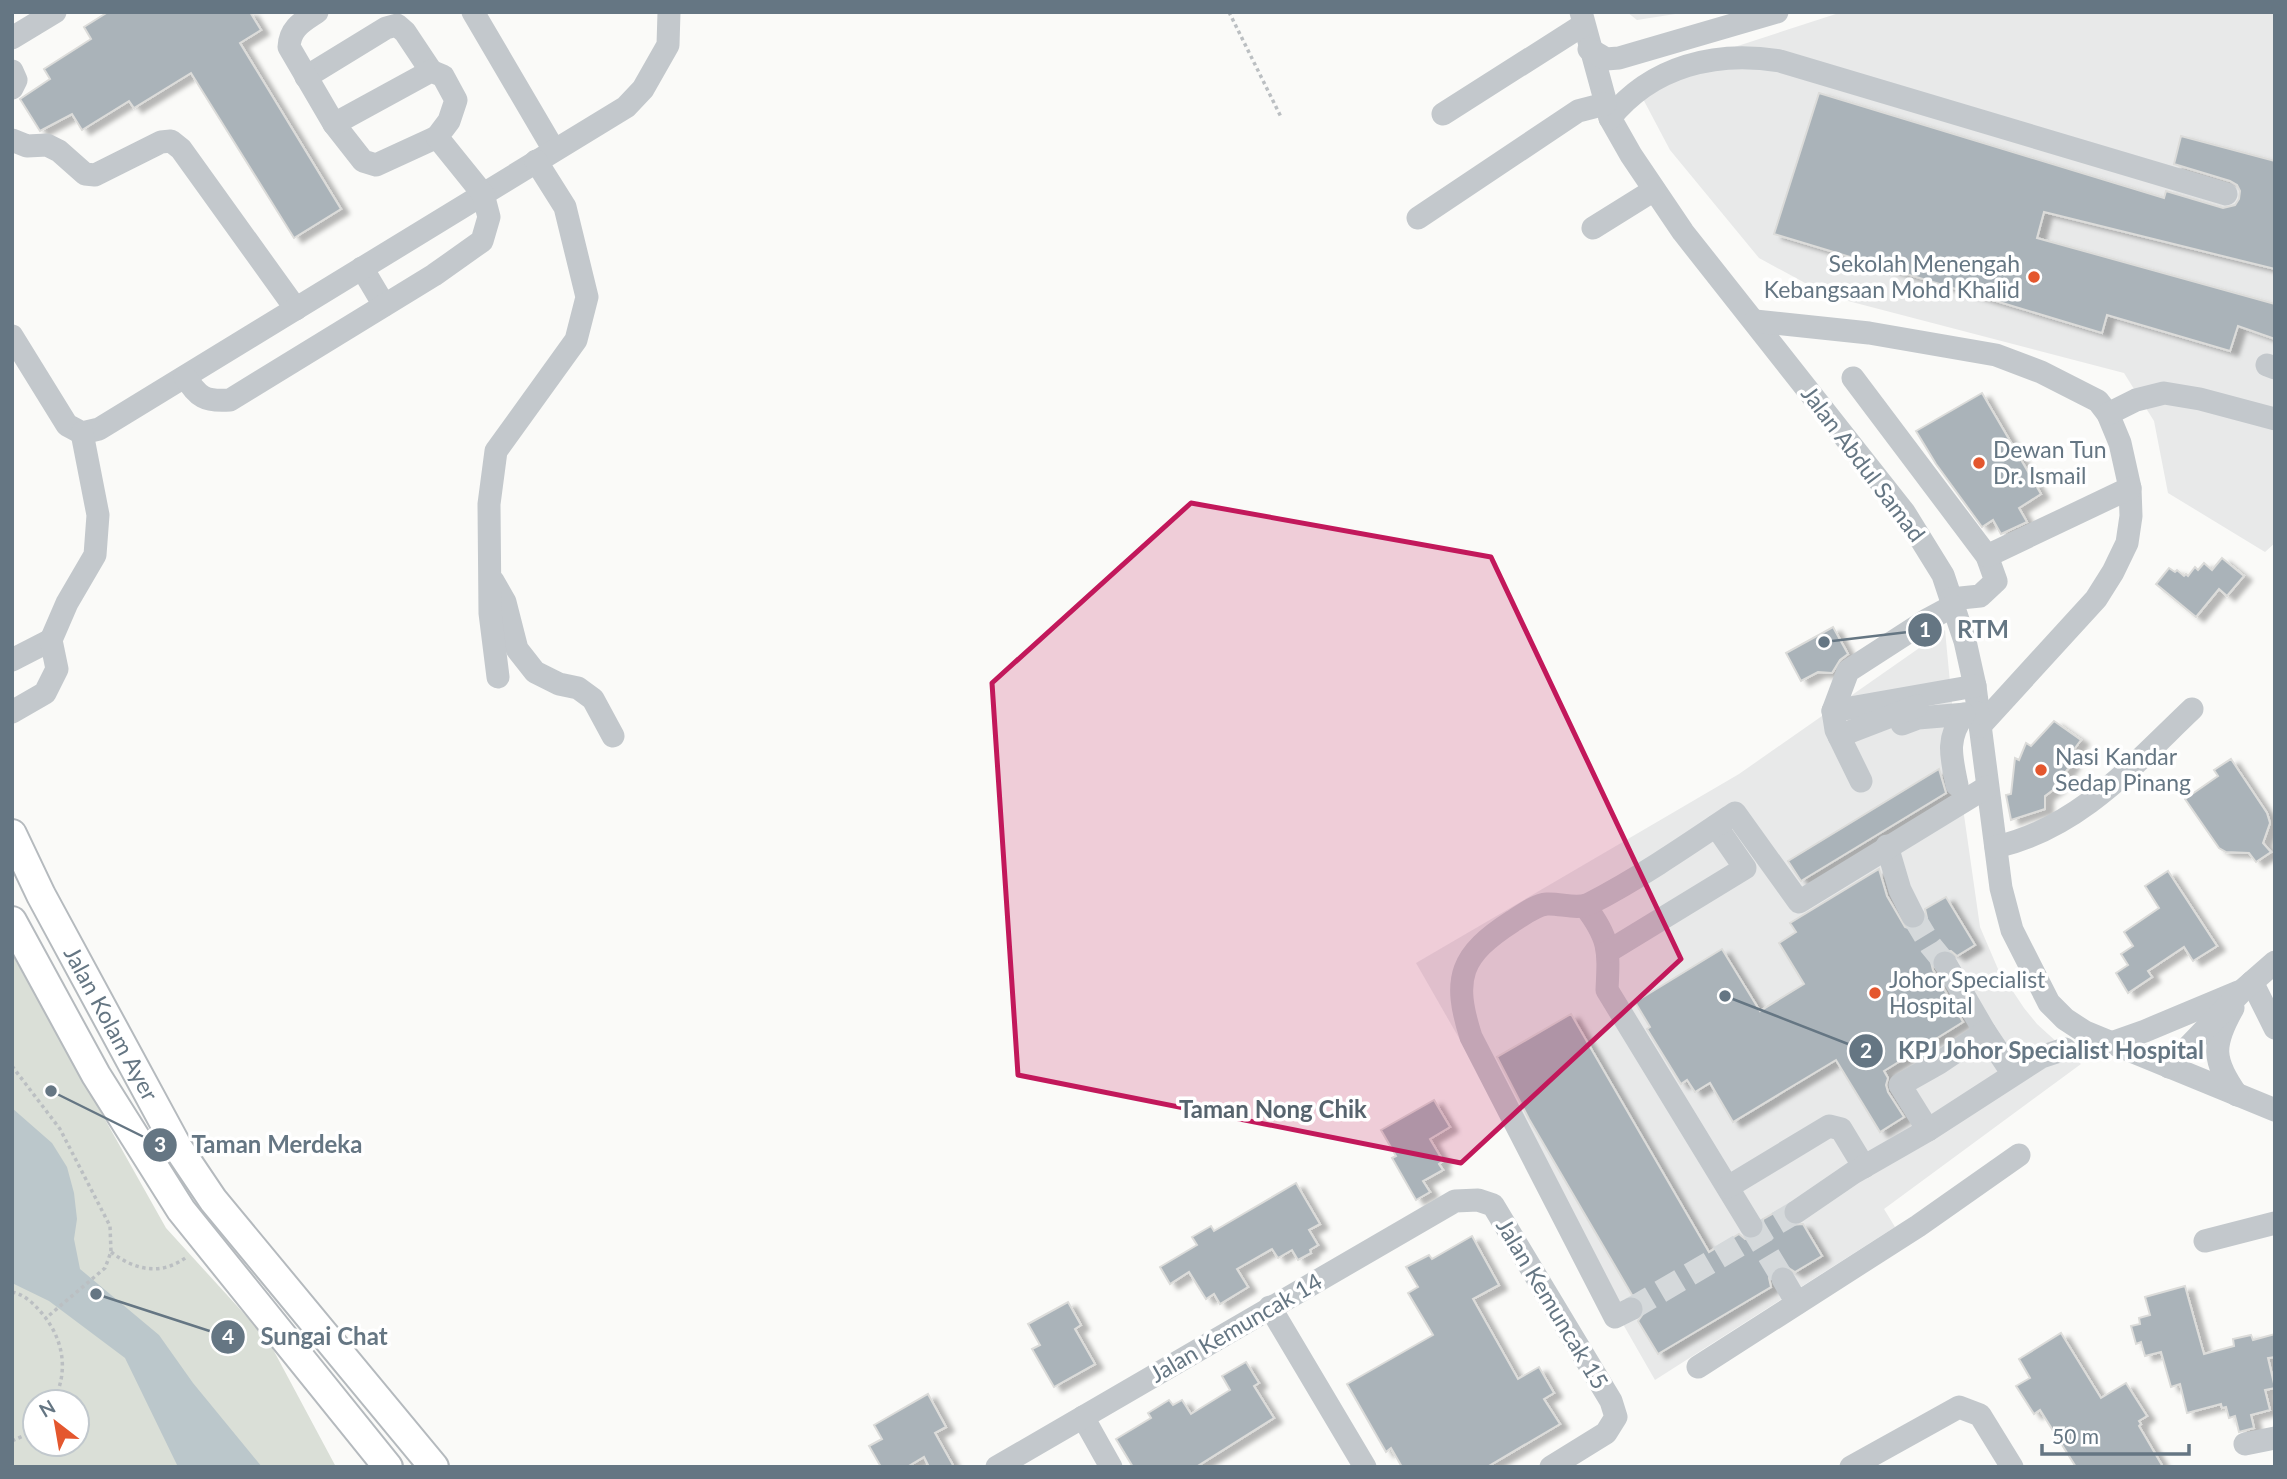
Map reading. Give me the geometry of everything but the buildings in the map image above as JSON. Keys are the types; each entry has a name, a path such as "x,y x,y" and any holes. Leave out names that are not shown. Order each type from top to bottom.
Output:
{"main road":[{"name":"Jalan Kolam Ayer","path":"14,831 41,895 178,1149 213,1199 434,1467"},
{"name":"Jalan Kolam Ayer","path":"12,920 96,1075 181,1210 388,1467"},
{"path":"355,1427 375,1467"}],"street":[{"path":"12,38 55,12"},
{"path":"306,77 386,28 397,25 405,32 430,71 443,76 456,100 449,121 436,137 376,165 363,161 334,124 306,77 289,47 295,27 317,12"},
{"path":"473,12 545,155 565,208 587,297 576,340 496,451 489,504 490,614 498,677"},
{"path":"12,336 67,425 82,433 99,429 626,107 643,89 668,45 669,12"},
{"path":"1589,49 1606,59 1619,58 1777,12"},
{"path":"1443,114 1582,19"},
{"name":"Jalan Abdul Samad","path":"1582,19 1608,111 1654,190 1682,232 1904,512 1943,575 1965,641 2001,888 2011,930 2049,1003 2065,1019 2085,1032 2275,1110"},
{"path":"1418,218 1578,111 1608,111 1635,91 1683,66 1716,59 1752,57 1780,61 2226,194"},
{"path":"12,71 16,80 12,88"},
{"path":"334,124 430,71"},
{"path":"185,377 197,393 211,401 230,400 482,242 489,217 483,194 436,137"},
{"path":"12,140 27,146 47,145 59,151 85,174 94,175 161,142 171,141 181,149 296,309"},
{"path":"1593,228 1654,190"},
{"path":"362,268 384,305"},
{"path":"1755,321 1869,333 1996,355 2041,372 2098,401 2108,414 2120,443 2130,488 2131,516 2127,543 2096,599 1954,727 1951,737 1957,785"},
{"path":"1853,378 1987,556 1996,581 1980,596 1952,602 1848,671 1833,711 1841,741 1861,781"},
{"path":"2108,414 2136,400 2164,393 2275,419"},
{"path":"12,712 45,693 57,669 51,640 66,603 95,555 98,515 82,433"},
{"path":"1987,556 2130,488"},
{"path":"490,575 505,602 517,649 535,672 559,684 578,688 593,699 613,736"},
{"path":"12,660 51,640"},
{"path":"1841,741 1916,706 1975,708"},
{"path":"1833,711 1975,708"},
{"path":"1996,847 2017,842 2050,828 2096,800 2192,709"},
{"path":"1631,1309 1615,1318 1471,1037 1462,1009 1461,977 1470,957 1495,933 1535,908 1546,904 1585,906 1735,813 1799,902 1987,787"},
{"path":"1609,951 1745,868 1716,826"},
{"path":"1887,846 1900,890 1913,916"},
{"path":"1585,906 1601,927 1609,951 1607,990 1751,1227"},
{"path":"2169,1067 2275,962"},
{"path":"1945,963 2013,1074"},
{"path":"2248,986 2275,1028"},
{"path":"2111,1043 2248,986"},
{"path":"2237,1094 2224,1077 2217,1060 2225,1022 2248,986"},
{"path":"1928,1130 1900,1085 1985,1032"},
{"path":"1980,1098 2005,1091 2046,1065 2085,1032"},
{"path":"1796,1212 1864,1167 1980,1098 2013,1074 2041,1058 2065,1049"},
{"path":"1728,1187 1829,1126 1841,1129 1864,1167"},
{"path":"1698,1367 1918,1226 2019,1155"},
{"name":"Jalan Kemuncak 14","path":"997,1467 1455,1201 1478,1200"},
{"name":"Jalan Kemuncak 15","path":"1478,1200 1493,1205 1611,1401 1616,1417 1606,1433 1551,1467"},
{"path":"2205,1241 2275,1223"},
{"path":"1783,1279 1797,1303"},
{"path":"1270,1307 1365,1467"},
{"path":"1850,1467 1959,1407 1980,1415 2012,1467"},
{"path":"1083,1417 1111,1467"},
{"path":"2245,1444 2275,1438"}],"path":[{"path":"1229,12 1281,117"},
{"path":"12,1066 60,1129 110,1226 111,1252 105,1268 46,1318"},
{"path":"111,1252 126,1264 143,1270 159,1270 184,1259"},
{"path":"12,1292 17,1292 32,1303 60,1339 62,1367 58,1388"}],"highlighted area":[{"path":"1191,503 1491,557 1681,959 1461,1163 1018,1075 992,683"}],"shaded area":[{"path":"1627,12 1688,12 1637,20"},
{"name":"Sekolah Menengah Kebangsaan Mohd Khalid","path":"1842,12 2275,12 2275,543 2265,552 2168,493 2154,421 2124,373 1829,296 1759,258 1670,150 1633,80"},
{"path":"1945,630 1960,787 1980,927 1998,969 2024,1008 2037,1024 2081,1064 1884,1209 1895,1227 1655,1380 1416,963 1739,774"},
{"path":"12,954 166,1228 268,1340 336,1467 12,1467"},
{"path":"12,1108 52,1143 67,1167 74,1193 77,1219 74,1239 80,1269 159,1335 193,1383 262,1467 178,1467 125,1358 49,1301 12,1283"}],"tunnel":[{"path":"1913,916 1945,963"},
{"path":"1631,1309 1796,1212"},
{"path":"1751,1226 1783,1279"}],"place":[{"name":"Sekolah Menengah Kebangsaan Mohd Khalid","path":"2034,277"},
{"name":"Dewan Tun Dr. Ismail","path":"1979,463"},
{"name":"RTM","path":"1824,642"},
{"name":"Nasi Kandar Sedap Pinang","path":"2041,770"},
{"name":"Johor Specialist Hospital","path":"1875,993"},
{"name":"KPJ Johor Specialist Hospital","path":"1725,996"},
{"name":"Taman Merdeka","path":"51,1091"},
{"name":"Sungai Chat","path":"96,1294"}],"district":[{"name":"Taman Nong Chik","path":"1273,1110"}]}
